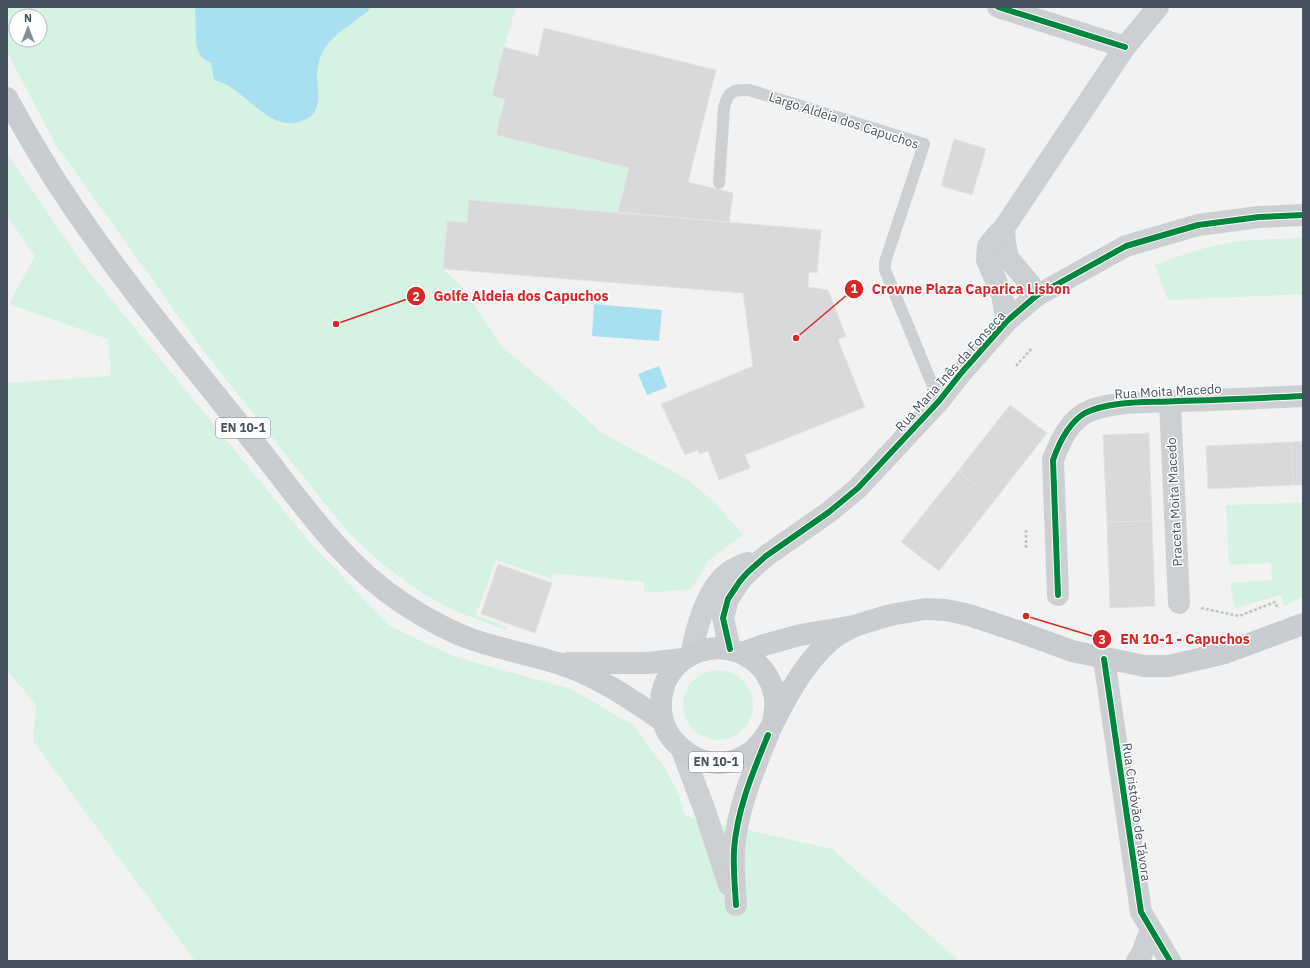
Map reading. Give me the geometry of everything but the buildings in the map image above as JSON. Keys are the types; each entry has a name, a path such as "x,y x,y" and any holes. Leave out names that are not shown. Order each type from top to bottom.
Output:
{"main road":[{"name":"EN 10-1","path":"7,98 47,168 97,241 157,321 303,505 346,554 387,592 435,622 472,639 558,663 606,683 663,721"},
{"name":"EN 10-1","path":"558,663 648,663 687,657 704,650 717,648 736,651 800,635 854,626 907,611 924,609 946,610 969,615 1072,651 1144,666 1170,666 1226,653 1303,624"},
{"name":"EN 10-1","path":"687,657 672,672 663,687 661,704 663,721 670,737 682,750 692,757 704,761 729,762 751,752 760,744 770,730 792,688 811,662 832,639 854,626"},
{"path":"736,651 760,666 767,674 772,684 776,705 770,730"}],"street":[{"path":"998,7 1125,47"},
{"path":"1007,321 1002,295 987,260 988,246 1004,228 1125,47 1158,7"},
{"name":"Rua Maria Inês da Fonseca","path":"736,651 723,618 728,599 740,580 766,556 829,512 858,488 939,401 962,372 1007,321 1036,296 1126,246 1198,225 1259,217 1303,215"},
{"path":"1004,228 1008,258 1030,284 1036,296"},
{"name":"Rua Moita Macedo","path":"1058,595 1053,460 1059,444 1071,424 1084,414 1103,406 1303,396"},
{"name":"Praceta Moita Macedo","path":"1170,402 1179,603"},
{"name":"Rua Maria Inês da Fonseca","path":"687,657 705,605 712,591 720,580 728,572 766,556"},
{"name":"Rua Cristóvão de Távora","path":"1104,658 1141,912 1170,961"},
{"path":"682,750 736,905 734,871 736,833 744,797 770,730"},
{"path":"1137,961 1142,956 1151,929"}],"lane":[{"name":"Largo Aldeia dos Capuchos","path":"719,183 724,107 727,96 736,90 749,90 924,144 885,262 885,270 939,401"}],"path":[{"path":"1016,366 1032,348"},
{"path":"1026,530 1026,548"},
{"path":"1179,603 1238,616 1275,602 1278,611"}],"green space":[{"path":"7,7 516,7 504,47 505,99 496,135 629,168 618,212 469,200 467,223 447,221 443,269 462,287 502,347 552,388 602,433 687,479 718,506 743,535 709,560 691,589 645,593 643,582 553,573 552,579 496,560 476,615 507,627 506,630 455,611 422,593 381,563 347,531 205,353 56,145 7,52"},
{"path":"7,152 85,267 312,545 390,626 455,657 571,689 633,725 664,767 677,790 685,816 832,849 959,961 195,961 33,741 36,705 7,670 7,383 111,376 108,339 9,304 35,256 7,216"},
{"path":"1303,238 1303,294 1168,300 1155,265 1197,250 1219,245 1241,241"},
{"path":"1303,503 1303,596 1284,607 1281,595 1235,608 1230,583 1272,580 1271,563 1229,565 1226,505"},
{"path":"718,670 731,673 743,680 750,692 753,705 750,718 743,730 731,737 718,740 705,737 693,730 686,718 683,705 686,692 693,680 705,673"}],"water":[{"path":"195,7 371,7 368,11 333,38 321,54 317,78 318,104 312,116 304,120 291,123 280,121 268,116 236,91 225,84 214,80 211,63 202,57 197,48"},
{"path":"594,304 662,310 659,341 592,336"},
{"path":"659,366 667,387 647,395 638,374"}],"cycle path":[{"path":"998,7 1125,47"},
{"path":"730,649 723,618 728,599 740,581 766,556 829,512 858,488 939,401 962,372 1007,321 1036,296 1126,246 1198,225 1259,217 1303,215"},
{"path":"1058,595 1053,460 1065,434 1079,417 1095,409 1118,404 1303,396"},
{"path":"1104,659 1141,912 1170,961"},
{"path":"736,905 734,850 738,820 746,791 768,735"}],"place":[{"name":"Golfe Aldeia dos Capuchos","path":"336,324"},
{"name":"Crowne Plaza Caparica Lisbon","path":"796,338"},
{"name":"EN 10-1 - Capuchos","path":"1026,616"}]}
